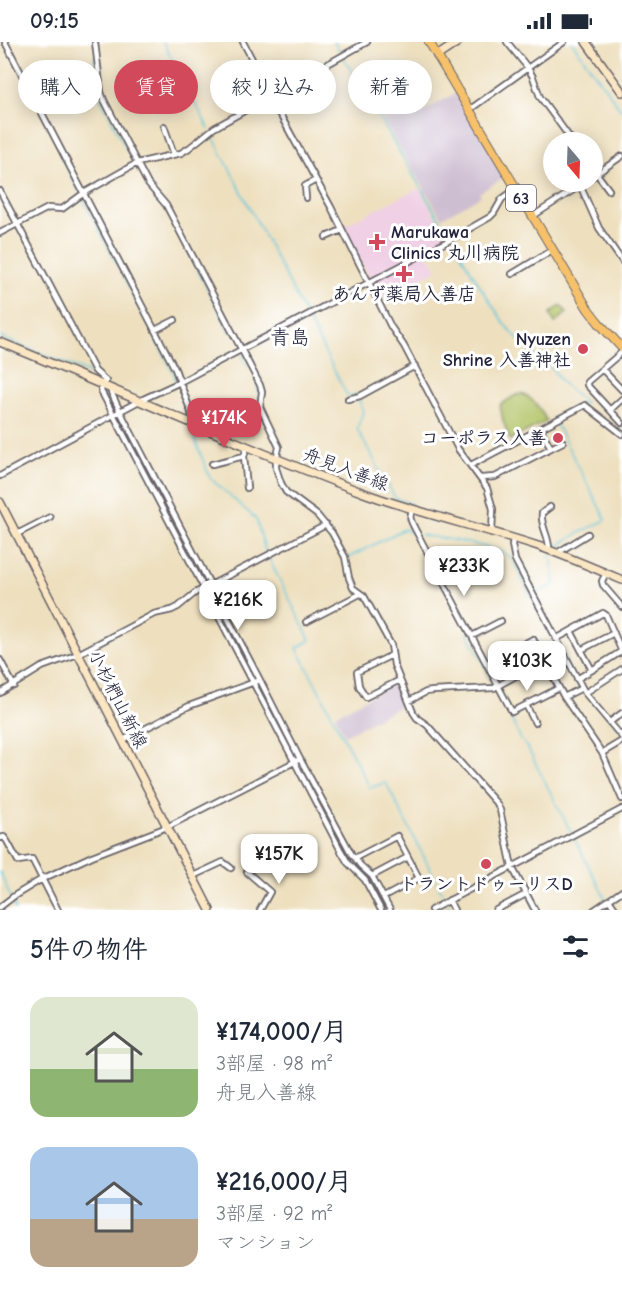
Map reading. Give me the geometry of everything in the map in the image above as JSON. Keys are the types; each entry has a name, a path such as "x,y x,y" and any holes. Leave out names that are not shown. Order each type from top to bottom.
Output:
{"main road":[{"name":"63","path":"429,42 588,309 621,347"},
{"path":"437,56 458,42"},
{"path":"586,42 622,92"},
{"name":"舟見入善線","path":"0,342 248,447 368,494 553,552 622,580"},
{"name":"小杉椚山新線","path":"0,502 210,910"}],"street":[{"path":"5,42 175,369 191,412 193,424"},
{"path":"95,42 101,92 148,184 166,206 260,385 262,392 260,407 279,447 276,468 281,483 286,492 310,509 326,525 345,557 353,588 364,596 391,645 394,664 417,718 427,725 497,804 512,867 535,910"},
{"path":"243,42 252,60"},
{"path":"335,60 367,42"},
{"path":"507,42 528,68 540,97 566,132"},
{"path":"469,110 564,42"},
{"path":"0,233 48,208 62,209 84,193 137,164 189,148 214,128 239,114"},
{"path":"279,114 458,449 487,488 493,509 492,533"},
{"path":"164,126 174,154"},
{"path":"603,168 622,156"},
{"path":"306,198 305,186 316,180"},
{"path":"603,184 609,190"},
{"path":"0,476 139,401 180,382 448,241 490,217 502,199 516,189"},
{"path":"0,191 95,371 106,381 101,384 101,391 117,413 210,585 327,809 352,855 372,876 390,910"},
{"path":"532,217 570,192"},
{"path":"583,192 599,228 622,261"},
{"path":"326,237 342,230"},
{"path":"512,274 552,250"},
{"path":"155,330 175,320"},
{"path":"621,347 603,370 587,382 587,386 622,423"},
{"path":"348,399 360,396 415,366"},
{"path":"603,370 622,390"},
{"path":"111,388 117,413 253,683 341,851 348,863 364,880 381,910"},
{"path":"471,465 585,405 596,396"},
{"path":"610,410 622,399"},
{"path":"585,405 622,434"},
{"path":"540,428 551,448"},
{"path":"481,478 495,477 563,442"},
{"path":"247,488 244,456 248,447"},
{"path":"212,464 244,456"},
{"path":"550,507 542,513 541,520 553,552 588,534"},
{"path":"413,509 410,519 512,712 559,688"},
{"path":"17,534 50,517"},
{"path":"0,693 42,668 78,654 154,614 178,607 204,588 326,525"},
{"path":"513,539 515,560 577,679 585,693 622,739 602,753"},
{"path":"606,573 602,581 603,585 622,607"},
{"path":"306,622 360,594"},
{"path":"556,639 603,613 606,615 622,651 577,679"},
{"path":"472,636 501,621"},
{"path":"571,631 592,670"},
{"path":"581,650 614,633"},
{"path":"486,664 533,639 564,697 602,753 622,799"},
{"path":"409,701 426,692 494,688 562,650"},
{"path":"392,654 357,672 359,686 366,697 400,680"},
{"path":"0,660 14,686"},
{"path":"585,693 622,669"},
{"path":"123,740 189,706 260,680"},
{"path":"564,697 582,688"},
{"path":"526,705 535,723"},
{"path":"610,723 622,714"},
{"path":"0,907 42,879 92,856 167,827 300,759"},
{"path":"434,909 622,809"},
{"path":"356,858 397,836 419,878 384,897"},
{"path":"0,838 4,837 18,861 32,859 58,910"},
{"path":"372,876 408,857"},
{"path":"193,876 223,862 231,868"},
{"path":"247,872 270,892 260,910"},
{"path":"594,910 622,891"},
{"path":"496,910 526,894"},
{"path":"449,900 454,910"},
{"path":"609,900 616,910"}],"shaded area":[{"path":"456,93 506,177 479,193 481,196 442,218 383,120 393,114 407,114 411,119 420,114 432,114 432,107"},
{"path":"419,188 448,239 426,251 437,270 380,299 343,226"},
{"path":"398,682 406,703 345,735 335,715"}],"green space":[{"path":"561,305 567,313 555,323 550,314"},
{"path":"522,394 534,402 547,421 510,440 500,405"}],"waterway":[{"path":"163,42 209,129"},
{"path":"334,42 341,54"},
{"path":"572,42 622,111"},
{"path":"94,56 99,96 134,163"},
{"path":"344,58 450,237"},
{"path":"211,133 348,397 357,394"},
{"path":"62,159 80,193"},
{"path":"147,186 150,193 164,206 230,332"},
{"path":"82,197 173,372 190,416"},
{"path":"453,241 506,326 533,355 549,364 564,385 585,402 553,418 606,520 555,548"},
{"path":"0,337 97,376"},
{"path":"240,352 248,367"},
{"path":"257,384 259,400"},
{"path":"105,390 255,679"},
{"path":"359,399 363,412 357,429 395,498 411,506"},
{"path":"259,408 265,423"},
{"path":"190,427 210,478 256,519 266,553 310,640 297,648 370,788 386,783 451,910"},
{"path":"280,486 290,498"},
{"path":"311,513 320,522"},
{"path":"409,522 413,532"},
{"path":"327,530 344,560 404,529 416,534"},
{"path":"421,535 483,546 505,554 514,562 530,596"},
{"path":"536,594 555,584 551,554"},
{"path":"532,597 579,688"},
{"path":"467,632 605,898"},
{"path":"257,683 297,758"},
{"path":"590,696 611,719"},
{"path":"614,722 622,732"},
{"path":"299,763 335,833 351,860 370,879 385,910"},
{"path":"0,872 10,896"},
{"path":"13,901 15,910"}],"place":[{"name":"Marukawa Clinics 丸川病院","path":"377,242"},
{"name":"あんず薬局入善店","path":"404,274"},
{"name":"Nyuzen Shrine 入善神社","path":"583,349"},
{"name":"コーポラス入善","path":"558,438"},
{"name":"トラントドゥーリスD","path":"486,864"}],"district":[{"name":"青島","path":"290,337"}]}
